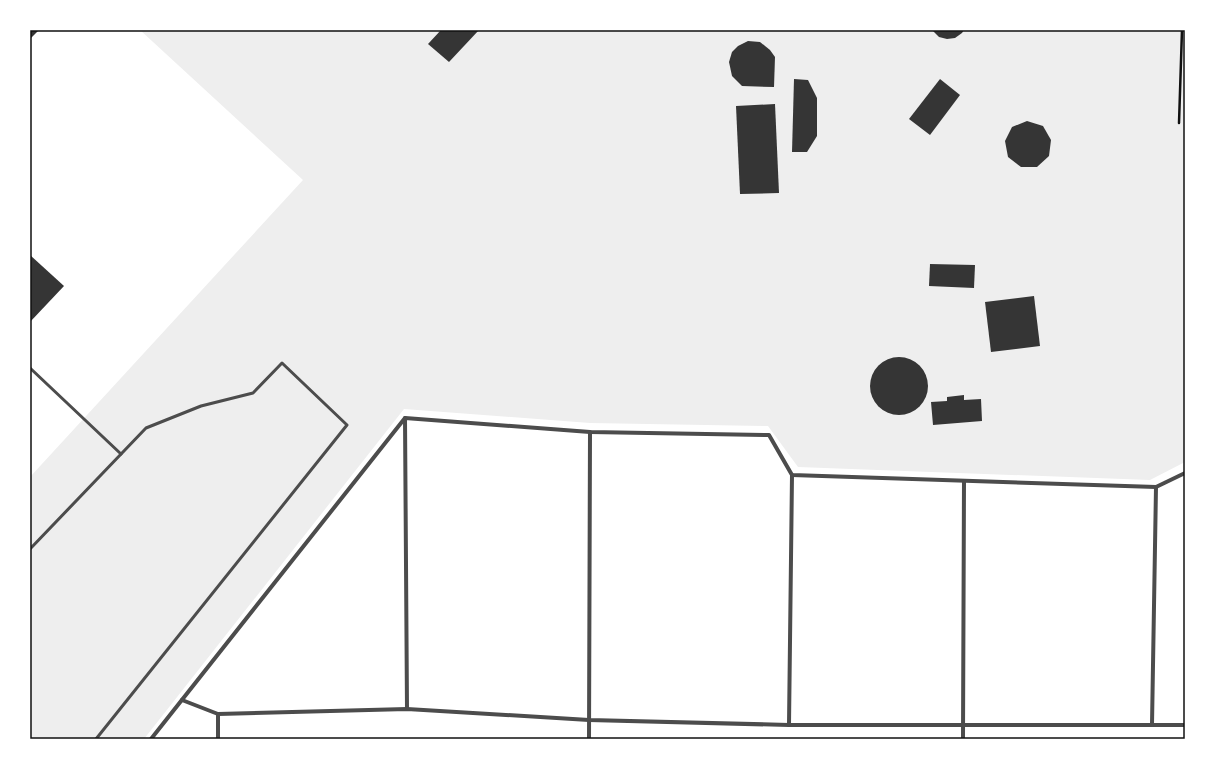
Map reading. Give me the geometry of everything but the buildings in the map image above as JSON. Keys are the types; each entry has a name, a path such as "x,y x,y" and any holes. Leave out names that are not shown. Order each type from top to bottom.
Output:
{"street":[{"path":"405,418 590,432 769,435 792,475 789,725"},
{"path":"152,739 405,418"},
{"path":"405,418 408,709"},
{"path":"589,739 590,432"},
{"path":"792,475 1156,487 1185,473"},
{"path":"963,739 964,481"},
{"path":"1152,725 1156,487"},
{"path":"182,700 218,714 408,709 589,720 789,725 1185,725"},
{"path":"218,714 218,739"}],"lane":[{"path":"30,549 146,428 201,406 253,393 282,363 347,425 96,739"},
{"path":"30,368 121,454"}],"path":[{"path":"1179,123 1182,30"}],"shaded area":[{"path":"140,30 1185,30 1185,462 1150,480 798,467 768,426 590,423 404,409 144,739 30,739 30,477 303,180"}]}
